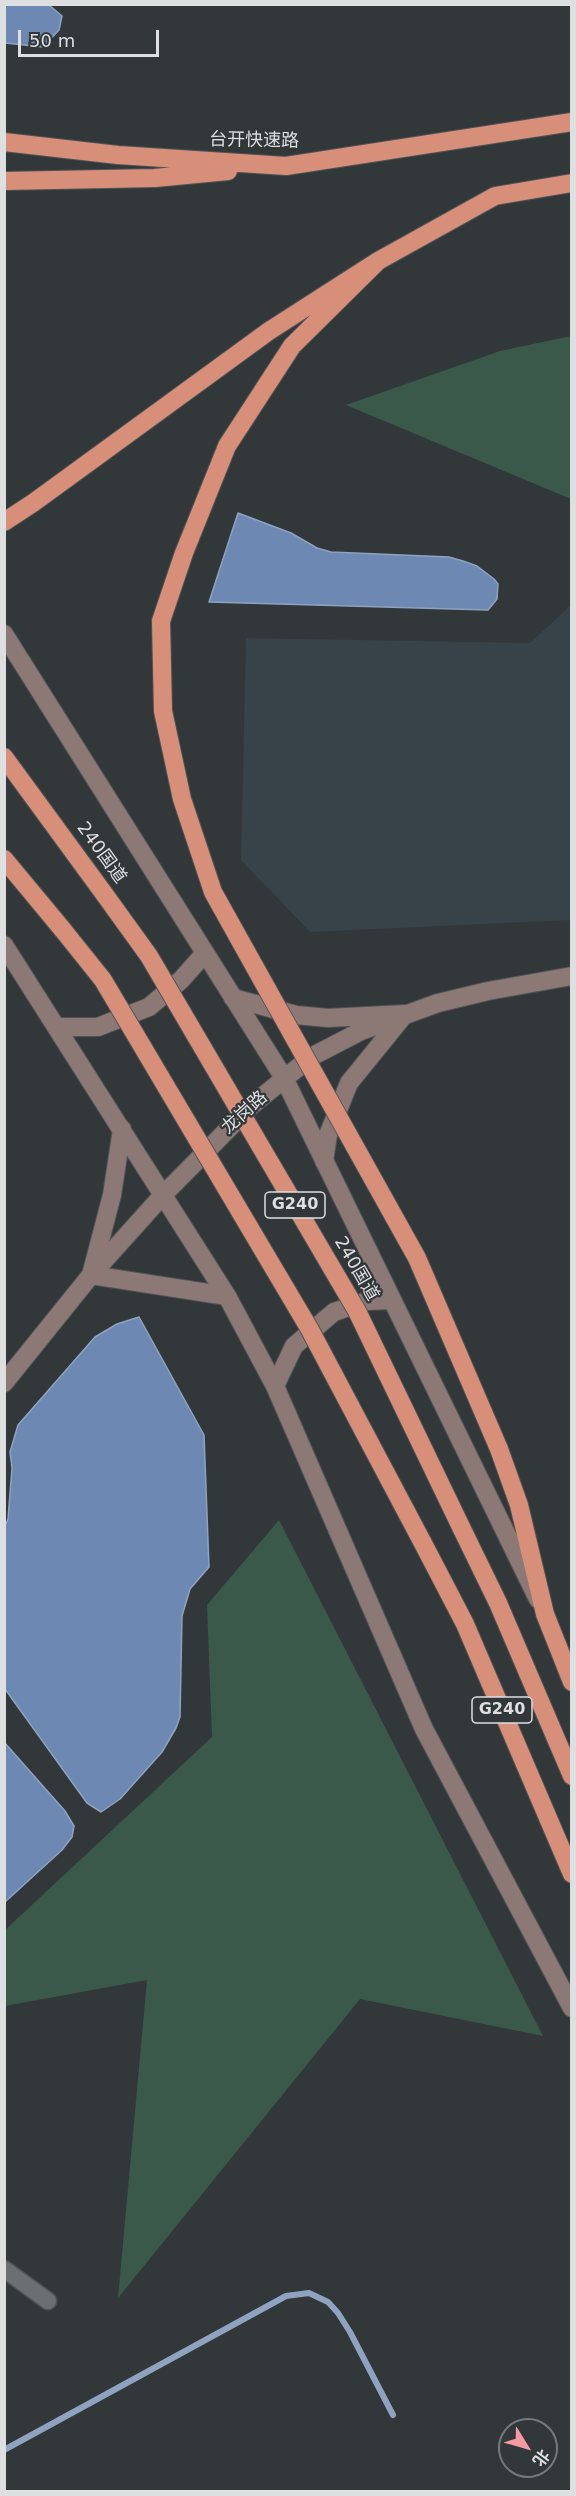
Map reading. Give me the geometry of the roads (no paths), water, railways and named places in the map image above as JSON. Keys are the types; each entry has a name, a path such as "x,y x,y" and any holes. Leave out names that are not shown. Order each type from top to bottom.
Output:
{"highway":[{"name":"台开快速路","path":"4,142 118,155 286,166 572,122"},
{"path":"4,181 155,178 286,166"},
{"path":"4,522 269,331 378,261 495,196 572,183"},
{"path":"378,261 292,346 227,446 184,553 161,621 163,711 182,799 213,892 417,1258 499,1449 519,1504 545,1614 572,1682"},
{"name":"240国道","path":"4,757 149,956 357,1311 498,1603 572,1776"},
{"name":"G240","path":"4,859 103,980 303,1318 465,1624 572,1874"}],"main road":[{"path":"4,634 284,1078 545,1614"},
{"path":"4,945 227,1296 275,1386 424,1729 572,2008"},
{"path":"58,1028 98,1027 150,1007 181,980 205,953"},
{"name":"龙岗路","path":"4,1383 91,1275 164,1195 220,1135 284,1078 330,1046 405,1014 488,991 572,976"},
{"path":"233,998 296,1014 328,1018 405,1014"},
{"path":"324,1161 328,1135 349,1083 405,1014"},
{"path":"122,1129 112,1195 91,1275 227,1296"},
{"path":"275,1386 294,1346 334,1312 367,1301 392,1300"}],"street":[{"path":"4,2269 48,2301"}],"water":[{"path":"5,4 49,5 62,16 59,30 43,47 5,43"},
{"path":"238,513 291,533 317,548 331,552 449,557 463,561 477,566 494,579 498,584 497,599 488,610 209,602"},
{"path":"139,1317 204,1435 209,1567 190,1589 182,1616 180,1717 176,1728 162,1752 120,1799 101,1812 87,1803 5,1689 4,1529 8,1519 12,1468 10,1452 18,1425 95,1337 117,1324"},
{"path":"4,1742 65,1811 74,1826 72,1837 62,1850 5,1902"}],"waterway":[{"path":"4,2450 286,2296 309,2293 328,2302 338,2313 393,2415"}]}
